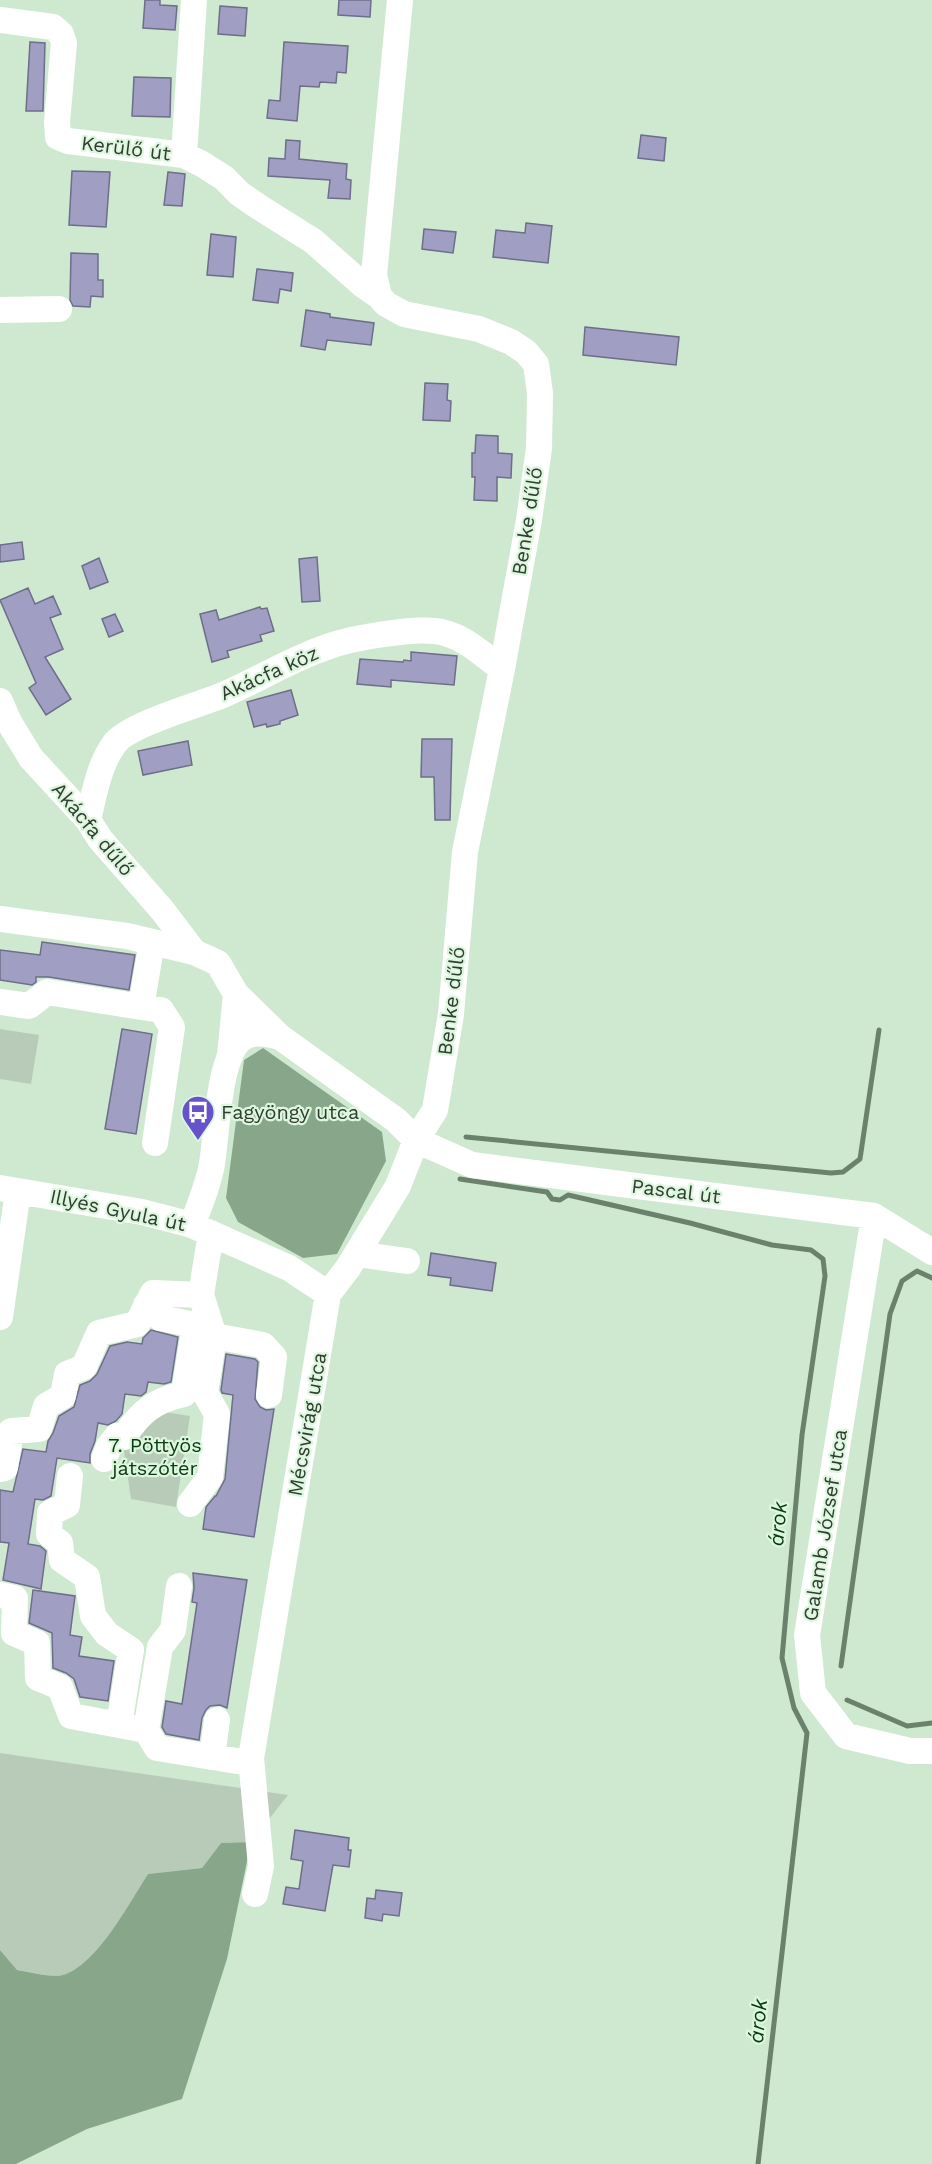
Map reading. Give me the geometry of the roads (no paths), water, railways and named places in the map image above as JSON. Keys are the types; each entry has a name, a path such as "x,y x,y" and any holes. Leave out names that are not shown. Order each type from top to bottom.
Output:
{"street":[{"name":"Kerülő út","path":"184,155 194,0"},
{"path":"379,296 374,276 400,0"},
{"name":"Kerülő út","path":"0,20 53,27 61,34 64,43 57,122 58,137 68,141 184,155 224,178 249,201 313,241 379,296"},
{"name":"Benke dűlő","path":"379,296 386,304 404,314 479,330 511,342 526,352 536,364 540,393 539,448 529,520 465,852 452,1014 435,1110 416,1140"},
{"path":"0,310 59,309"},
{"name":"Akácfa köz","path":"88,820 95,789 105,761 115,743 122,736 153,721 224,694 328,646 361,638 435,631 458,637 502,669"},
{"name":"Akácfa dűlő","path":"0,701 9,722 31,758 88,820 100,839 163,911 194,952"},
{"path":"0,919 127,936 194,952 218,963 236,994 280,1037 396,1120 416,1140"},
{"path":"141,1007 152,942"},
{"path":"0,1002 28,1006 47,992 160,1010 172,1027 154,1143"},
{"path":"230,1056 236,994"},
{"path":"190,1504 210,1477 217,1414 205,1393 214,1336 201,1295 201,1229 202,1200 211,1166 224,1073 238,1043 248,1035 264,1033 280,1037"},
{"name":"Pascal út","path":"416,1140 472,1165 874,1216 932,1252"},
{"name":"Mécsvirág utca","path":"255,1894 261,1866 251,1758 328,1294 357,1254 398,1186 416,1140"},
{"path":"0,1317 9,1189"},
{"name":"Illyés Gyula út","path":"9,1189 142,1212 201,1229 289,1268 328,1294"},
{"name":"Galamb József utca","path":"874,1216 807,1635 813,1693 846,1736 910,1752 932,1751"},
{"path":"357,1254 407,1261"},
{"path":"0,1469 5,1468 11,1431 39,1429 46,1406 63,1396 67,1374 84,1367 99,1332 137,1324 153,1293 201,1295"},
{"path":"104,1459 109,1446 117,1437 124,1437 134,1421 162,1399 184,1394 194,1330 190,1324 160,1318 146,1305"},
{"path":"214,1336 263,1345 274,1357 269,1395"},
{"path":"70,1476 67,1505 50,1513 49,1534 60,1543 62,1560 87,1577 93,1616 107,1634 131,1650 119,1725"},
{"path":"179,1586 173,1630 160,1647 146,1730 157,1748 237,1761 251,1758"},
{"path":"0,1595 15,1598 14,1633 37,1643 38,1678 60,1687 70,1716 146,1730"},
{"path":"212,1757 217,1719"}],"waterway":[{"path":"466,1137 831,1173 843,1172 860,1159 879,1030"},
{"name":"árok","path":"460,1179 547,1192 552,1199 560,1200 568,1195 690,1223 772,1245 811,1250 823,1259 825,1276 802,1435 782,1658 794,1708 807,1733 758,2164"},
{"name":"árok","path":"841,1666 890,1314 902,1281 917,1271 932,1278"},
{"name":"árok","path":"847,1700 907,1726 932,1723"}],"place":[{"name":"Fagyöngy utca","path":"198,1141"}],"park label":[{"name":"7. Pöttyös játszótér","path":"155,1456"}]}
